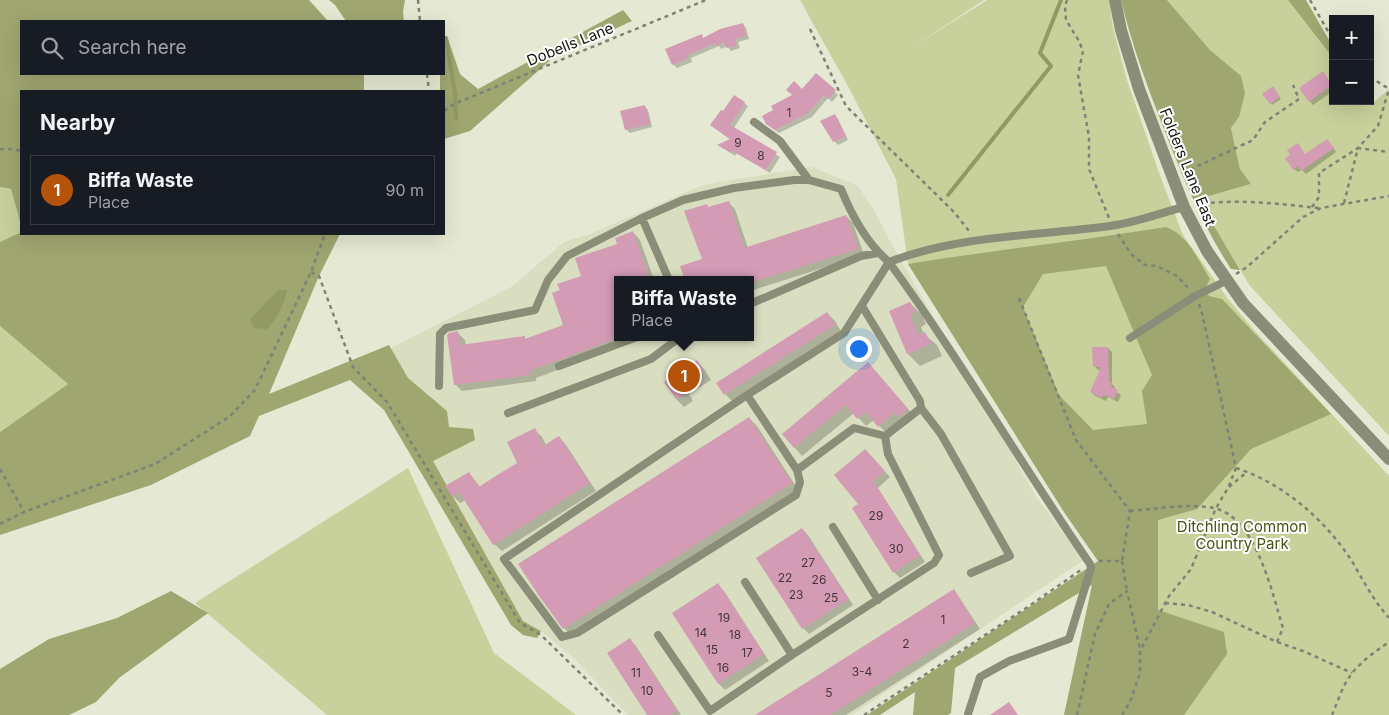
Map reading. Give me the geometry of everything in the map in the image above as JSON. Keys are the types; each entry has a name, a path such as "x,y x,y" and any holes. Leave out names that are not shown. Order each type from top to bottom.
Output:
{"street":[{"name":"Folders Lane East","path":"1115,0 1121,30 1139,89 1184,207 1207,251 1226,280 1265,328 1389,459"}],"lane":[{"path":"754,122 780,142 808,180"},
{"path":"439,386 440,334 446,328 534,310 548,280 567,256 642,218 683,200 734,188 794,180 808,180 841,189 852,216 878,253 888,262 924,310 1091,568 1069,639 1009,661 980,678 968,714"},
{"path":"747,395 797,470 800,482 796,495 576,632 562,636 504,559 747,395 844,333 888,262 913,253 976,240 1112,226 1184,207"},
{"path":"642,218 667,276"},
{"path":"754,302 861,256 878,253"},
{"path":"1130,338 1196,296 1226,280"},
{"path":"862,306 920,402 921,408 942,434 1010,556 971,573"},
{"path":"559,366 626,341"},
{"path":"508,413 651,359 675,341"},
{"path":"885,436 921,408"},
{"path":"797,470 854,428 885,436"},
{"path":"658,635 710,711 792,655 934,563 938,555 888,454 885,436"},
{"path":"833,526 878,600"},
{"path":"745,582 792,655"}],"path":[{"path":"418,0 420,20"},
{"name":"Dobells Lane","path":"445,110 455,104 706,0"},
{"path":"1067,0 1065,6 1066,20 1083,51 1078,75 1089,137 1089,170 1112,226 1131,254 1145,265 1157,266 1177,276 1196,296 1202,313 1236,468 1228,488 1216,508 1191,569 1169,596 1140,651"},
{"path":"1310,0 1329,33"},
{"path":"810,29 846,106 954,212 976,240"},
{"path":"427,75 429,90"},
{"path":"1312,208 1319,197 1319,173 1358,148 1378,126 1389,89 1374,80"},
{"path":"1173,178 1253,140 1265,122 1299,99 1293,85"},
{"path":"1358,148 1389,152"},
{"path":"1344,203 1358,148"},
{"path":"0,149 20,151"},
{"path":"1184,207 1216,203 1264,203 1321,208 1389,196"},
{"path":"1226,280 1247,267 1303,217 1321,208"},
{"path":"0,524 24,512 155,464 229,417 255,390 311,272 325,235"},
{"path":"311,272 319,276 353,367 387,402 520,623 541,635 623,715"},
{"path":"1019,298 1076,440 1130,511 1122,561 1140,651 1140,673 1130,702 1122,715"},
{"path":"1236,468 1247,472 1286,494 1321,522 1352,562 1367,588 1389,618"},
{"path":"0,469 24,512"},
{"path":"1228,488 1247,472"},
{"path":"1130,511 1197,506 1216,508 1234,518 1246,530 1265,570 1283,628 1277,642"},
{"path":"864,715 1090,564 1105,560 1122,561"},
{"path":"1077,715 1095,634 1109,604 1127,591"},
{"path":"1166,603 1188,605 1212,612 1277,642 1303,651 1352,673"},
{"path":"1332,715 1342,690 1352,673 1365,660 1389,642"}],"shaded area":[{"path":"0,0 309,0 327,20 20,20 20,75 364,75 364,90 20,90 20,221 11,189 0,187"},
{"path":"329,0 405,0 404,20 345,20"},
{"path":"1121,0 1167,0 1210,50 1241,76 1245,93 1239,117 1231,128 1240,169 1251,184 1198,199 1240,270 1231,269 1220,252 1185,180 1145,78"},
{"path":"1288,0 1306,0 1329,40 1329,53"},
{"path":"623,10 632,21 554,57 470,131 445,139 445,90 440,90 440,75 445,75 445,39 448,39 460,74 478,89"},
{"path":"812,167 858,186 874,210 1037,498 1084,560 852,715 628,715 571,656 541,631 523,621 432,460 359,364 511,287 564,242 590,234 698,187"},
{"path":"1166,227 1180,236 1192,249 1210,279 1205,289 1209,296 1222,299 1331,414 1251,449 1197,509 1158,520 1158,610 1224,632 1227,654 1184,715 1064,715 1092,585 955,668 951,713 948,715 913,715 915,692 880,715 867,715 1098,561 1064,512 908,264","holes":["1106,266 1152,375 1142,391 1147,424 1093,430 1059,395 1023,307 1043,274"]},
{"path":"20,232 20,235 340,235 319,276 269,394 389,345 408,378 447,411 449,427 473,429 475,440 433,461 523,621 541,631 537,638 523,635 511,625 384,410 350,380 259,416 250,436 151,485 0,535 0,432 68,384 0,326 0,242"},
{"path":"279,290 287,290 282,306 274,320 267,329 254,328 250,320"},
{"path":"171,591 208,613 119,678 96,702 69,715 0,715 0,669 49,639 117,618"}],"green space":[{"name":"Ditchling Common Country Park","path":"800,0 984,0 911,48 987,0 1109,0 1113,28 1127,80 1183,235 1228,299 1254,330 1389,476 1389,715 1064,715 1098,561 1064,512 908,264 896,179 849,88"},
{"path":"1167,0 1288,0 1329,53 1329,105 1374,105 1374,102 1389,89 1389,436 1250,286 1197,199 1251,184 1240,169 1231,128 1239,117 1224,63 1210,50"},
{"path":"0,187 11,189 20,221 20,232 0,242"},
{"path":"0,326 68,384 0,432"},
{"path":"408,468 494,653 576,715 327,715 195,603"}],"building":[{"path":"743,23 746,36 735,39 737,45 726,48 724,42 716,46 715,43 688,55 689,58 672,65 665,49 702,34 703,38 720,29"},
{"path":"1323,71 1329,80 1329,87 1309,102 1299,88"},
{"path":"816,73 836,90 828,99 824,95 808,113 775,130 766,124 762,116 773,110 771,106 792,95 786,90 794,81 802,89"},
{"path":"1273,86 1280,97 1270,104 1262,94"},
{"path":"734,95 745,102 730,125 777,152 766,170 717,145 730,139 710,125"},
{"path":"645,105 650,124 625,130 620,111"},
{"path":"835,114 846,136 833,142 820,121"},
{"path":"1327,139 1334,148 1301,171 1298,166 1293,170 1285,158 1290,155 1287,150 1298,143 1305,154"},
{"path":"729,201 744,248 846,215 858,249 754,282 754,276 684,276 680,266 702,259 684,211 707,204 708,207"},
{"path":"633,231 649,276 614,276 614,339 529,371 530,375 454,385 447,335 449,333 458,331 460,345 525,336 525,339 563,325 552,293 560,290 557,284 581,276 575,258 617,244 615,238"},
{"path":"910,302 915,312 910,315 918,335 925,332 931,344 907,354 889,311"},
{"path":"827,312 835,325 724,395 716,383"},
{"path":"1092,347 1108,347 1109,381 1112,383 1111,387 1118,390 1114,399 1104,395 1102,398 1090,392 1101,367 1093,367"},
{"path":"697,360 704,371 682,386 686,393 676,399 664,382"},
{"path":"868,362 908,409 898,417 895,412 878,427 866,412 857,419 846,405 794,448 782,434"},
{"path":"749,417 792,483 563,629 518,564"},
{"path":"535,428 543,446 559,436 590,483 493,545 459,492 452,496 445,486 469,472 479,487 517,463 507,442"},
{"path":"865,449 885,471 873,481 920,555 893,573 852,508 858,504 834,475"},
{"path":"802,528 849,599 802,629 756,558"},
{"path":"718,583 764,654 718,684 672,613"},
{"path":"954,589 975,623 895,674 830,715 755,715"},
{"path":"630,638 677,711 670,715 647,715 607,653"},
{"path":"1009,702 1018,715 990,715"}],"waterway":[{"path":"948,195 1051,66 1040,53 1061,0"},
{"path":"446,38 455,93 456,119"}],"place":[{"name":"Biffa Waste","path":"684,376"}]}
